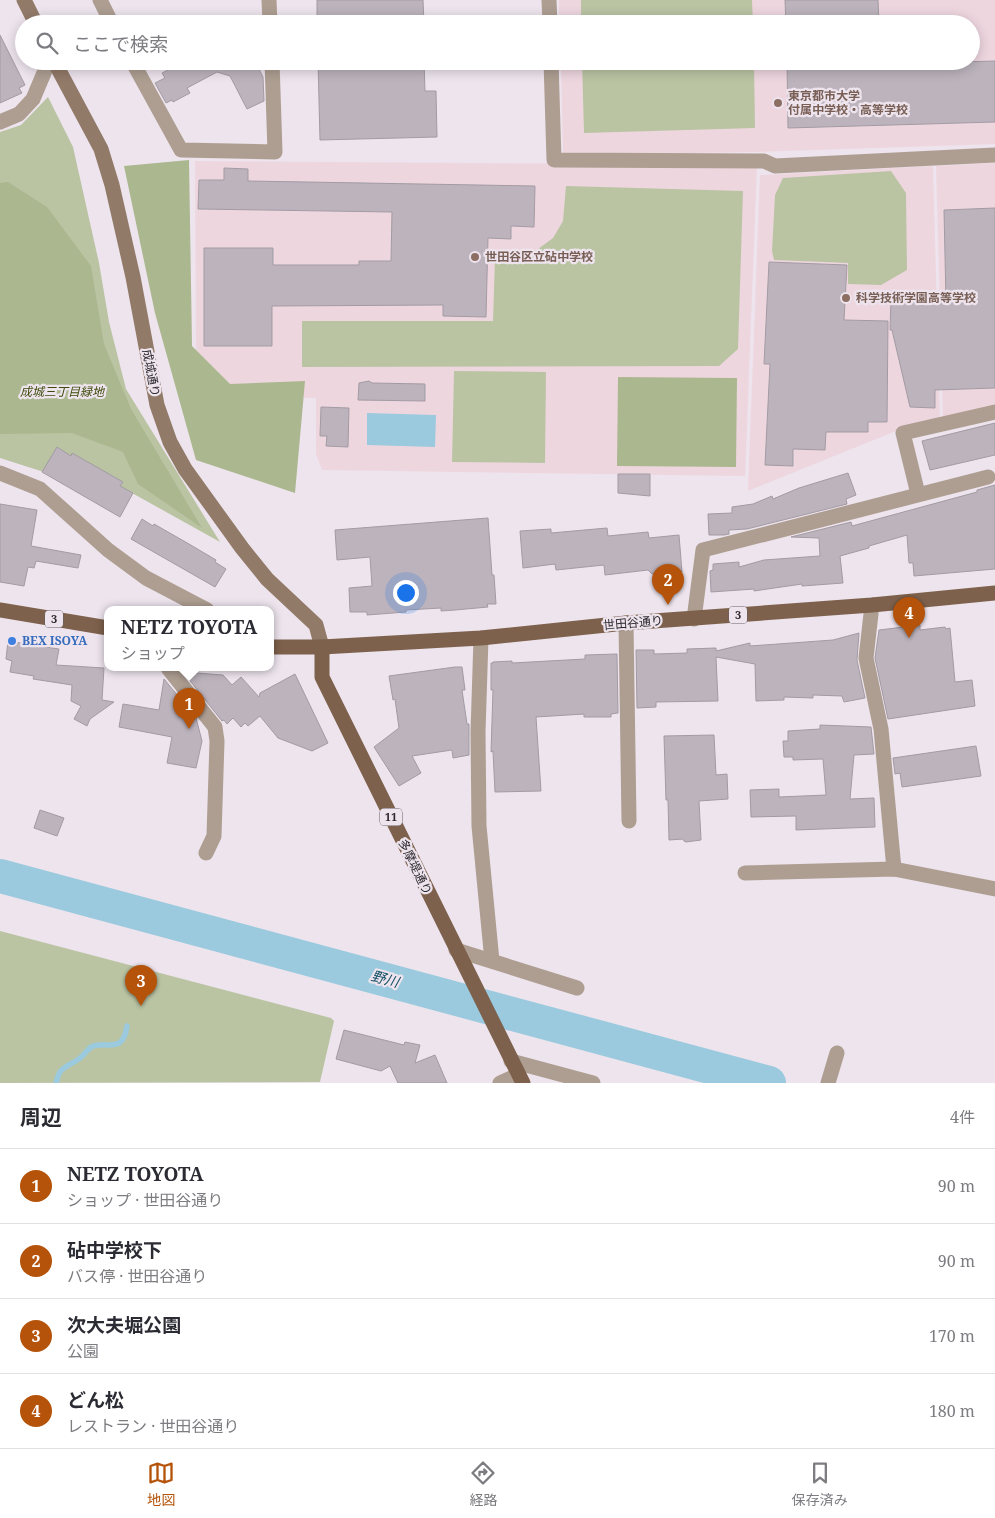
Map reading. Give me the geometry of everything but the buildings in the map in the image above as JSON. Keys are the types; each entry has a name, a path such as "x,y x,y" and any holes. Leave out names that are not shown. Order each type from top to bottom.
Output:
{"main road":[{"name":"世田谷通り","path":"274,647 322,647 481,638 626,623 872,605 995,593"},
{"name":"3","path":"0,610 104,627"},
{"name":"多摩堤通り","path":"322,647 322,677 521,1079"}],"street":[{"path":"24,0 32,15"},
{"path":"100,0 108,15"},
{"path":"269,0 270,15"},
{"path":"549,0 550,15"},
{"path":"0,122 19,114 33,99 45,70"},
{"name":"成城通り","path":"59,70 101,149 112,185 133,277 157,405 170,442 185,469 242,548 267,578 316,625 322,647"},
{"path":"137,70 181,150 275,152 272,70"},
{"path":"551,70 554,160 764,161 775,166 995,155"},
{"path":"918,494 904,433 995,412"},
{"path":"0,473 40,489 108,550 146,578 199,606"},
{"path":"694,619 703,550 988,477"},
{"path":"872,605 866,658 881,729 894,869"},
{"path":"626,623 629,821"},
{"path":"481,638 478,732 479,826 492,961"},
{"path":"170,671 215,727 217,741 214,836 206,853"},
{"path":"746,873 894,869 995,889"},
{"path":"458,954 492,961 576,988"},
{"path":"508,1054 593,1083"},
{"path":"828,1083 836,1056"},
{"path":"500,1083 521,1079"}],"shaded area":[{"name":"東京都市大学 付属中学校・高等学校","path":"559,0 995,0 995,144 755,152 563,155 561,70 980,70 980,15 559,15"},
{"name":"世田谷区立砧中学校","path":"195,161 757,165 745,476 322,470 316,454 316,398 239,397 198,368 196,349"},
{"path":"995,163 995,408 943,420 936,166"},
{"name":"科学技術学園高等学校","path":"933,166 940,421 896,431 748,491 760,175"}],"green space":[{"path":"581,0 752,0 753,15 581,15"},
{"path":"582,70 754,70 755,128 584,133"},
{"name":"成城三丁目緑地","path":"48,97 73,147 99,263 109,322 126,389 220,542 62,454 47,473 0,458 0,132 21,125"},
{"path":"189,160 192,346 230,384 305,381 295,493 196,460 155,313 124,166"},
{"path":"891,171 906,193 907,270 881,285 848,284 848,263 774,260 772,251 775,195 783,178"},
{"name":"成城三丁目緑地","path":"8,182 47,207 91,266 104,344 131,409 202,528 138,484 123,452 72,433 0,434 0,183"},
{"path":"566,186 743,191 738,349 719,366 302,367 302,321 493,321 495,257 514,257 534,252 553,238 563,221"},
{"path":"454,371 546,372 545,463 452,462"},
{"path":"618,377 737,378 736,467 617,466"},
{"path":"0,931 331,1018 334,1021 320,1082 0,1083"}],"water":[{"path":"367,413 436,415 435,447 367,445"}],"waterway":[{"name":"野川","path":"0,876 769,1083"},
{"path":"56,1083 62,1070 80,1058 91,1047 114,1045 122,1041 127,1026"}],"place":[{"name":"東京都市大学 付属中学校・高等学校","path":"778,103"},
{"name":"世田谷区立砧中学校","path":"475,257"},
{"name":"科学技術学園高等学校","path":"846,298"},
{"name":"砧中学校下","path":"668,605"},
{"name":"どん松","path":"909,638"},
{"name":"BEX ISOYA","path":"12,641"},
{"name":"NETZ TOYOTA","path":"189,729"},
{"name":"次大夫堀公園","path":"141,1006"}]}
